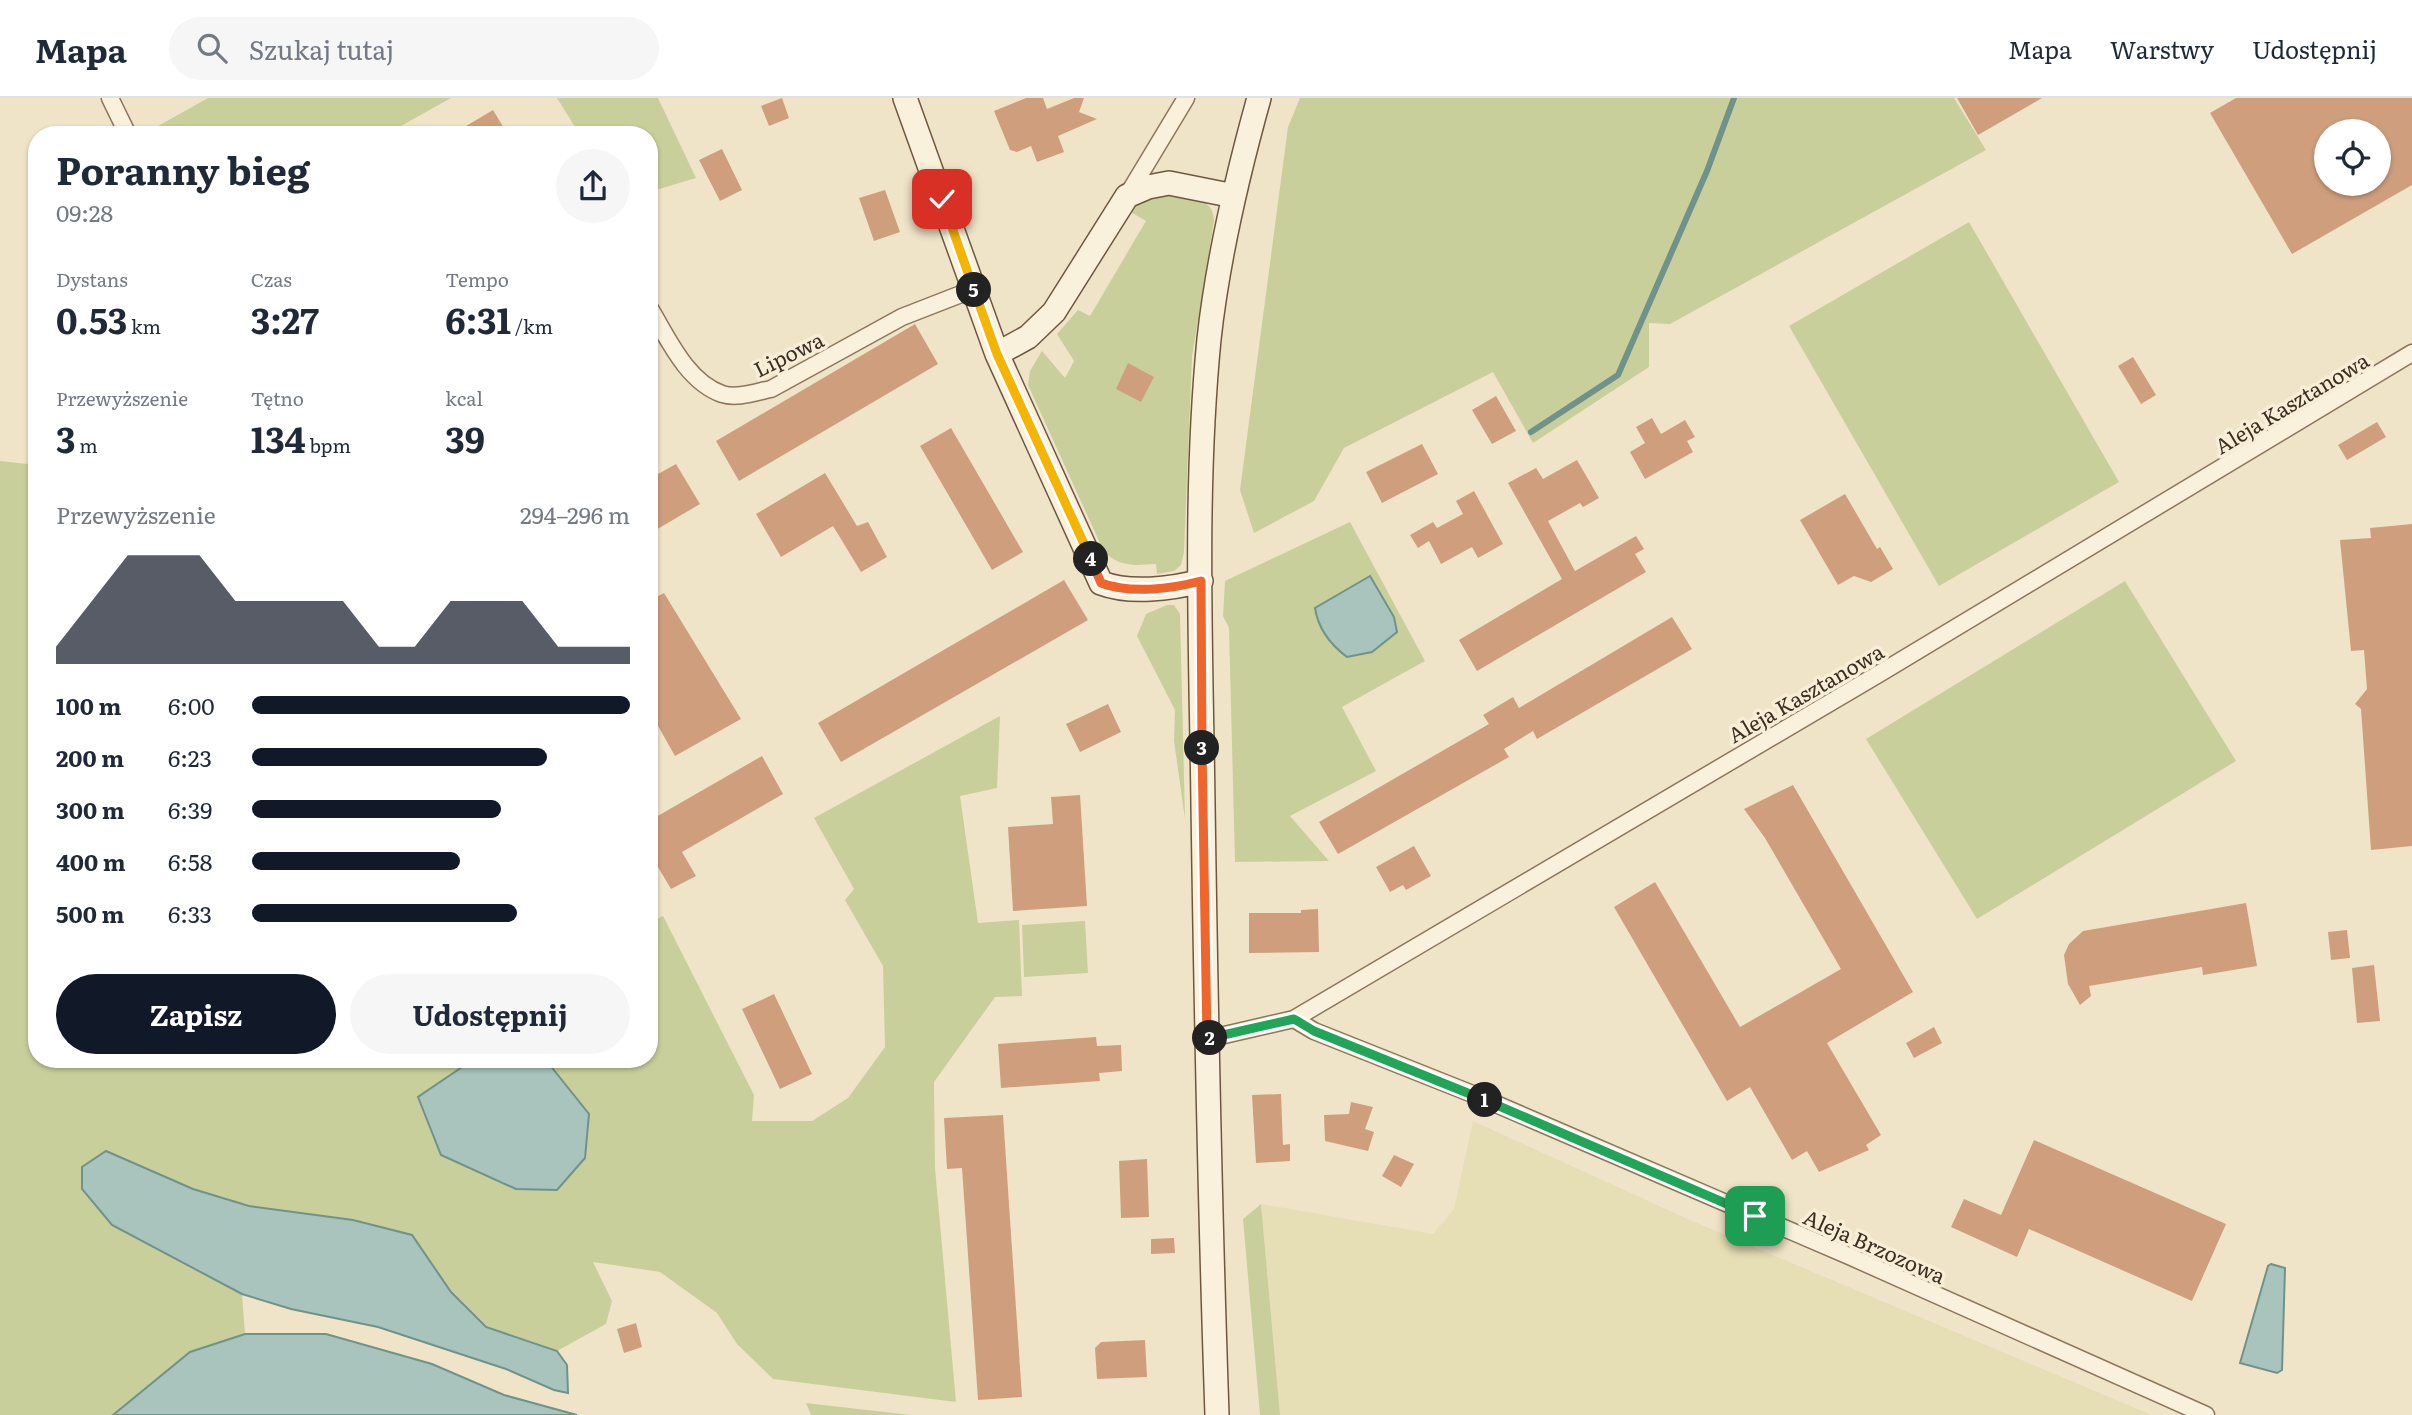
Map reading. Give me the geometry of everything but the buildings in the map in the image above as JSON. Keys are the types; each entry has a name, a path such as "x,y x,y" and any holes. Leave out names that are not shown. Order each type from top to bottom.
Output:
{"street":[{"path":"110,98 124,126"},
{"path":"905,98 997,354 1101,583 1114,588 1142,588 1201,581"},
{"path":"997,354 1028,337 1054,312 1186,98"},
{"path":"1217,1415 1207,1039 1201,457 1207,362 1216,289 1234,196 1259,98"},
{"path":"1127,196 1157,184 1182,185 1234,196"},
{"name":"Lipowa","path":"658,322 681,360 703,383 724,394 747,394 771,389 902,317 974,289"},
{"name":"Aleja Kasztanowa","path":"1207,1039 1294,1019 2412,353"},
{"name":"Aleja Brzozowa","path":"1294,1019 1314,1031 1475,1095 1799,1234 2206,1415"}],"shaded area":[{"path":"1473,1121 1692,1221 2152,1415 1280,1415 1261,1204 1433,1234 1454,1209"}],"green space":[{"path":"208,98 451,98 401,126 158,126"},
{"path":"557,98 658,98 696,178 658,189 658,126 574,126"},
{"path":"1300,98 1954,98 1986,150 1670,324 1649,323 1649,367 1533,443 1493,372 1344,448 1314,501 1254,533 1240,490 1288,127"},
{"path":"1171,194 1205,203 1213,213 1214,221 1192,357 1184,552 1181,565 1174,571 1157,574 1156,564 1123,563 1104,552 1028,385 1030,371 1042,351 1065,378 1074,361 1057,334 1078,310 1090,316 1146,221 1129,211 1143,197"},
{"path":"1969,222 2119,482 1939,586 1789,326"},
{"path":"0,461 28,464 28,1068 461,1068 418,1097 441,1155 470,1168 539,1068 658,1068 658,918 663,916 754,1095 752,1121 812,1121 848,1098 885,1047 883,966 845,900 854,889 814,818 1000,716 997,788 960,796 978,923 1019,920 1022,996 995,997 934,1082 935,1168 956,1402 773,1379 737,1344 717,1313 660,1272 593,1262 612,1301 606,1324 557,1351 486,1327 451,1292 412,1235 353,1220 249,1206 193,1189 112,1225 242,1294 245,1334 190,1352 113,1415 0,1415"},
{"path":"1350,522 1425,661 1342,707 1376,771 1290,816 1329,861 1235,862 1229,628 1223,616 1225,581"},
{"path":"2125,581 2236,761 1977,919 1866,739"},
{"path":"1167,605 1174,605 1180,614 1185,819 1174,741 1175,710 1137,636 1146,614"},
{"path":"1085,921 1088,973 1024,977 1022,925"},
{"path":"1261,1204 1280,1415 1260,1415 1243,1219"},
{"path":"806,1403 911,1415 811,1415"}],"water":[{"path":"1370,576 1394,617 1397,632 1372,652 1347,657 1326,636 1315,608"},
{"path":"461,1068 552,1068 589,1114 585,1158 557,1190 516,1189 441,1155 418,1097"},
{"path":"106,1151 193,1189 249,1206 353,1220 412,1235 451,1292 486,1327 557,1351 567,1365 568,1393 554,1390 506,1369 378,1327 291,1309 242,1294 112,1225 82,1189 82,1167"},
{"path":"2271,1264 2285,1268 2282,1370 2277,1373 2240,1363 2268,1266"},
{"path":"245,1334 326,1334 432,1364 504,1395 577,1415 113,1415 190,1352"}],"waterway":[{"path":"1531,432 1618,375 1707,171 1734,98"}],"route":[{"path":"942,199 997,354 1101,583 1114,588 1142,588 1187,585 1201,581 1207,1039 1234,1035 1294,1019 1314,1031 1475,1095 1755,1216"}]}
